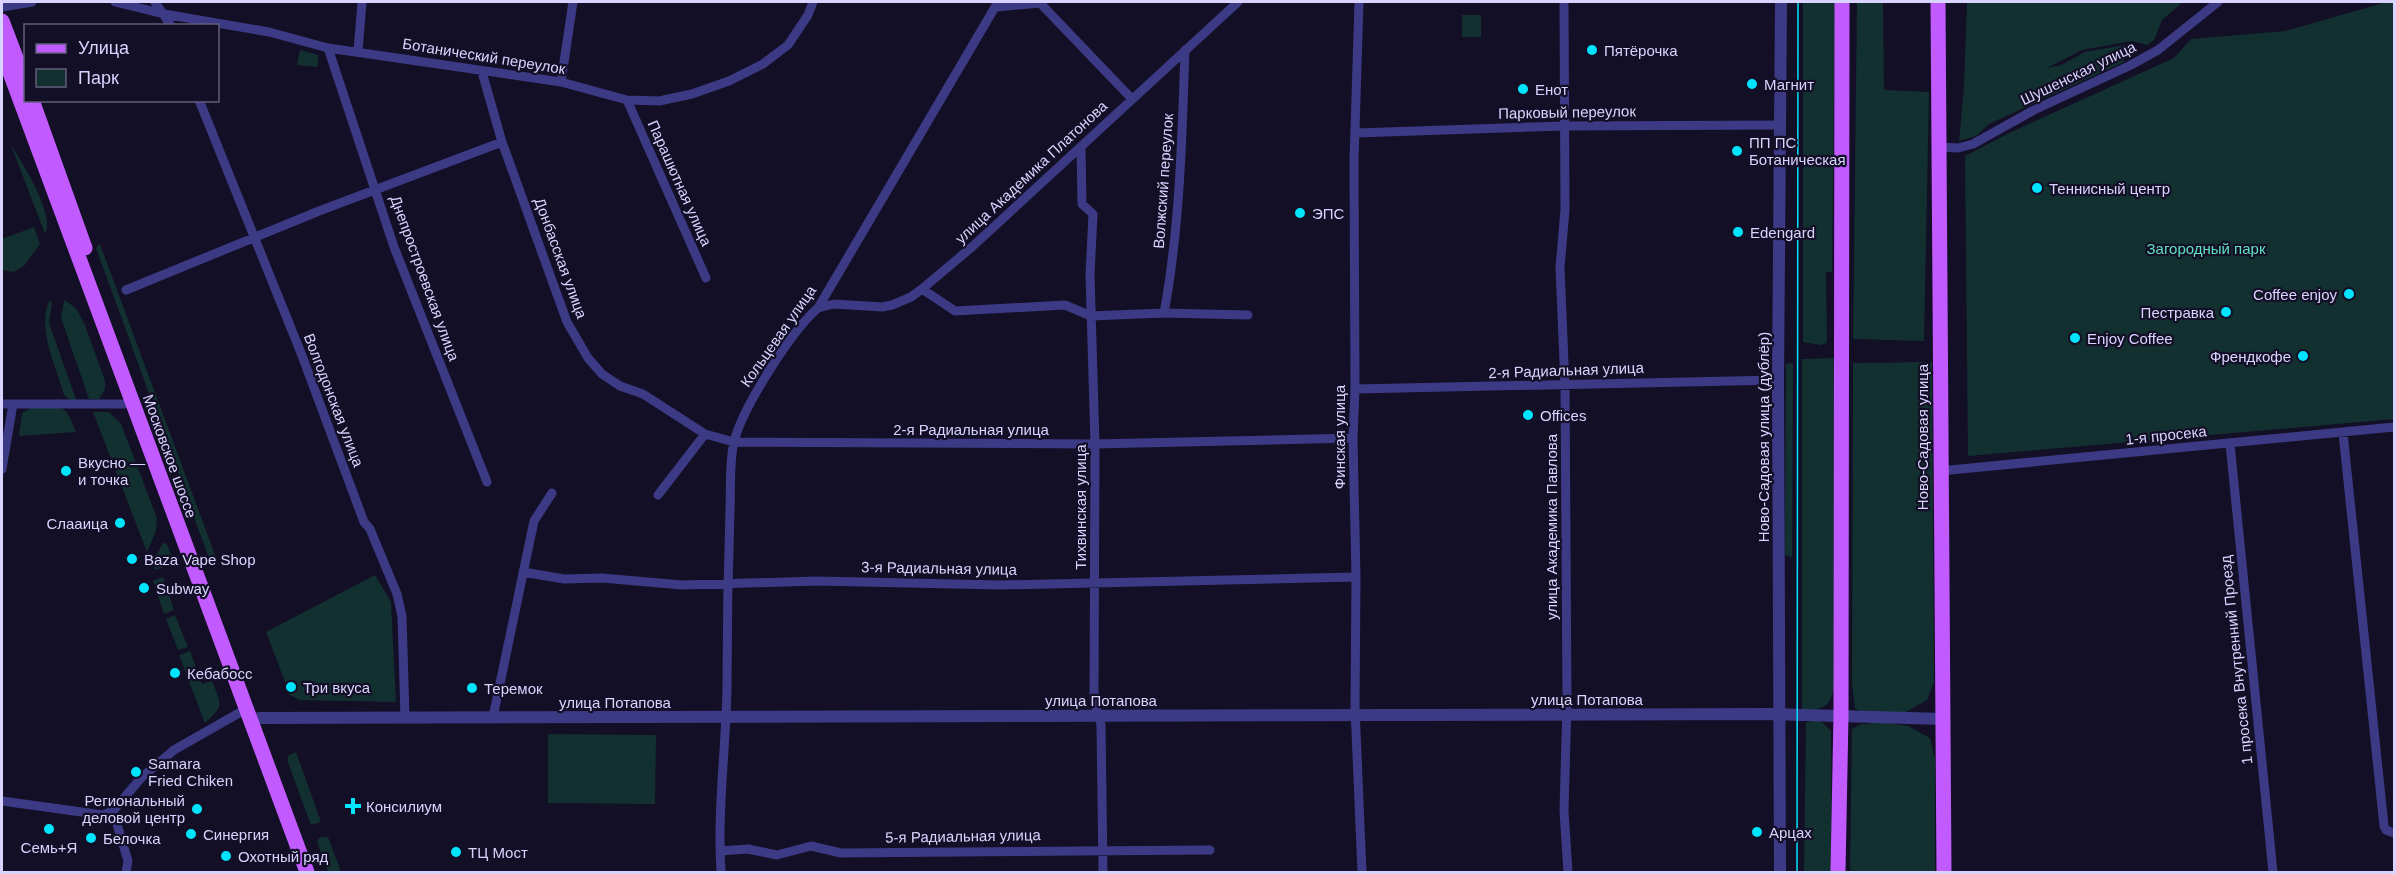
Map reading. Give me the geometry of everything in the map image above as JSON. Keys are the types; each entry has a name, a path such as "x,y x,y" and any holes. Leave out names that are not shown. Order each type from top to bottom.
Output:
{"main road":[{"path":"1839,873 1842,2"},
{"name":"Ново-Садовая улица","path":"1938,2 1944,873"},
{"path":"2,21 24,79"},
{"name":"Московское шоссе","path":"2,51 306,873"},
{"name":"Московское шоссе","path":"2,81 124,404 249,716 316,873"},
{"name":"Московское шоссе","path":"33,102 249,716 298,873"}],"street":[{"path":"2,7 32,2"},
{"name":"Ботанический переулок","path":"115,2 164,14 269,32 328,48 561,82 627,100 659,101 692,94 729,81 764,64 788,45 808,15 813,2"},
{"path":"155,2 170,24"},
{"path":"358,51 362,2"},
{"path":"561,82 573,2"},
{"path":"997,4 1039,2 1132,99"},
{"name":"улица Академика Платонова","path":"818,308 834,304 882,307 892,305 922,289 974,246 1238,2"},
{"name":"Финская улица","path":"1359,2 1354,161 1355,389 1353,438 1356,715 1362,873"},
{"name":"улица Академика Павлова","path":"1564,2 1565,210 1560,268 1565,386 1566,714 1563,811 1568,873"},
{"name":"Ново-Садовая улица (дублёр)","path":"1780,873 1778,380 1781,2"},
{"name":"Шушенская улица","path":"1940,147 1958,148 1973,144 2034,110 2129,66 2158,50 2218,2"},
{"name":"Кольцевая улица","path":"721,873 734,442 748,405 792,337 818,308 997,4"},
{"name":"Днепростроевская улица","path":"328,48 377,189 394,247 487,482"},
{"name":"Волжский переулок","path":"1164,314 1171,272 1183,124 1185,50"},
{"name":"Донбасская улица","path":"482,72 502,142 567,322 588,358 602,374 620,386 643,394 705,434 734,442"},
{"name":"Парашютная улица","path":"627,100 706,278"},
{"name":"Волгодонская улица","path":"200,102 301,353 364,522 370,529 397,594 402,616 405,717"},
{"name":"Парковый переулок","path":"1356,133 1564,126 1779,125"},
{"path":"126,290 254,237 502,142"},
{"name":"Тихвинская улица","path":"1081,147 1082,204 1094,214 1090,275 1095,444 1094,699 1101,725 1103,873"},
{"path":"922,289 955,311 1065,305 1091,316 1248,315"},
{"name":"2-я Радиальная улица","path":"1355,389 1778,380"},
{"path":"2,404 124,404"},
{"path":"2,469 13,404"},
{"name":"1-я просека","path":"1940,471 2394,427"},
{"path":"2343,433 2384,826 2386,830 2394,833"},
{"path":"658,495 705,434"},
{"name":"2-я Радиальная улица","path":"734,442 1095,444 1353,438"},
{"name":"1 просека Внутренний Проезд","path":"2230,444 2273,873"},
{"path":"493,717 524,572 525,555 534,521 552,493"},
{"name":"3-я Радиальная улица","path":"524,572 564,579 602,578 682,585 817,581 1000,585 1356,577"},
{"name":"улица Потапова","path":"249,716 1779,714 1943,719"},
{"path":"2,801 103,815 113,812 141,778 174,750 249,716"},
{"path":"113,812 128,861 126,873"},
{"name":"5-я Радиальная улица","path":"720,851 748,849 777,855 811,846 841,853 1210,850"}],"green space":[{"path":"1803,2 1835,2 1832,272 1826,272 1827,343 1820,345 1803,342"},
{"path":"1857,2 1883,2 1884,90 1929,92 1924,341 1853,339"},
{"path":"1967,2 2183,2 2162,20 2154,40 2147,45 2132,41 2082,50 2047,68 2061,65 2085,52 2124,45 2124,62 1989,124 1976,136 1959,141 1964,87"},
{"name":"Загородный парк","path":"2394,2 2394,419 1968,456 1965,156 2007,134 2174,58 2191,39 2285,31"},
{"path":"1462,15 1481,15 1481,37 1462,37"},
{"path":"300,50 318,55 318,67 297,65"},
{"path":"11,145 42,202 46,215 45,234"},
{"path":"34,227 40,244 24,266 14,272 2,270 2,239"},
{"path":"100,244 218,563 210,561 96,248"},
{"path":"64,300 76,308 85,325 105,381 105,389 99,399 89,399 61,318"},
{"path":"49,301 52,302 49,323 77,402 73,402 64,395 49,348 45,324"},
{"path":"1834,358 1834,688 1830,700 1824,707 1802,710 1802,359"},
{"path":"1932,362 1934,682 1927,700 1906,712 1866,716 1855,708 1852,683 1853,363"},
{"path":"1793,363 1792,557 1785,555 1786,364"},
{"path":"32,407 56,407 65,410 76,432 19,436 22,413"},
{"path":"93,412 109,412 121,424 157,518 156,531 147,552"},
{"path":"165,543 171,555 161,559 164,567 155,570 153,565 162,544"},
{"path":"375,575 391,602 396,702 300,700 290,695 266,632"},
{"path":"163,577 174,610 164,614 153,581"},
{"path":"175,615 188,647 178,650 166,619"},
{"path":"190,651 202,684 212,681 219,700 216,712 205,723 179,655"},
{"path":"1815,720 1822,722 1831,731 1832,872 1804,872 1806,723"},
{"path":"1880,722 1908,726 1930,738 1935,759 1935,872 1850,872 1852,729 1859,725"},
{"path":"548,734 656,735 655,804 548,803"},
{"path":"296,752 321,822 311,825 287,760 289,755"},
{"path":"323,837 328,837 341,872 328,872 317,842"}],"tram line":[{"path":"1797,872 1798,2"}],"place":[{"name":"Пятёрочка","path":"1592,50"},
{"name":"Магнит","path":"1752,84"},
{"name":"Енот","path":"1523,89"},
{"name":"ПП ПС Ботаническая","path":"1737,151"},
{"name":"Теннисный центр","path":"2037,188"},
{"name":"ЭПС","path":"1300,213"},
{"name":"Edengard","path":"1738,232"},
{"name":"Coffee enjoy","path":"2349,294"},
{"name":"Пестравка","path":"2226,312"},
{"name":"Enjoy Coffee","path":"2075,338"},
{"name":"Френдкофе","path":"2303,356"},
{"name":"Offices","path":"1528,415"},
{"name":"Вкусно — и точка","path":"66,471"},
{"name":"Слааица","path":"120,523"},
{"name":"Baza Vape Shop","path":"132,559"},
{"name":"Subway","path":"144,588"},
{"name":"Кебабосс","path":"175,673"},
{"name":"Три вкуса","path":"291,687"},
{"name":"Теремок","path":"472,688"},
{"name":"Samara Fried Chiken","path":"136,772"},
{"name":"Консилиум","path":"353,806"},
{"name":"Региональный деловой центр","path":"197,809"},
{"name":"Семь+Я","path":"49,829"},
{"name":"Арцах","path":"1757,832"},
{"name":"Синергия","path":"191,834"},
{"name":"Белочка","path":"91,838"},
{"name":"ТЦ Мост","path":"456,852"},
{"name":"Охотный ряд","path":"226,856"}]}
